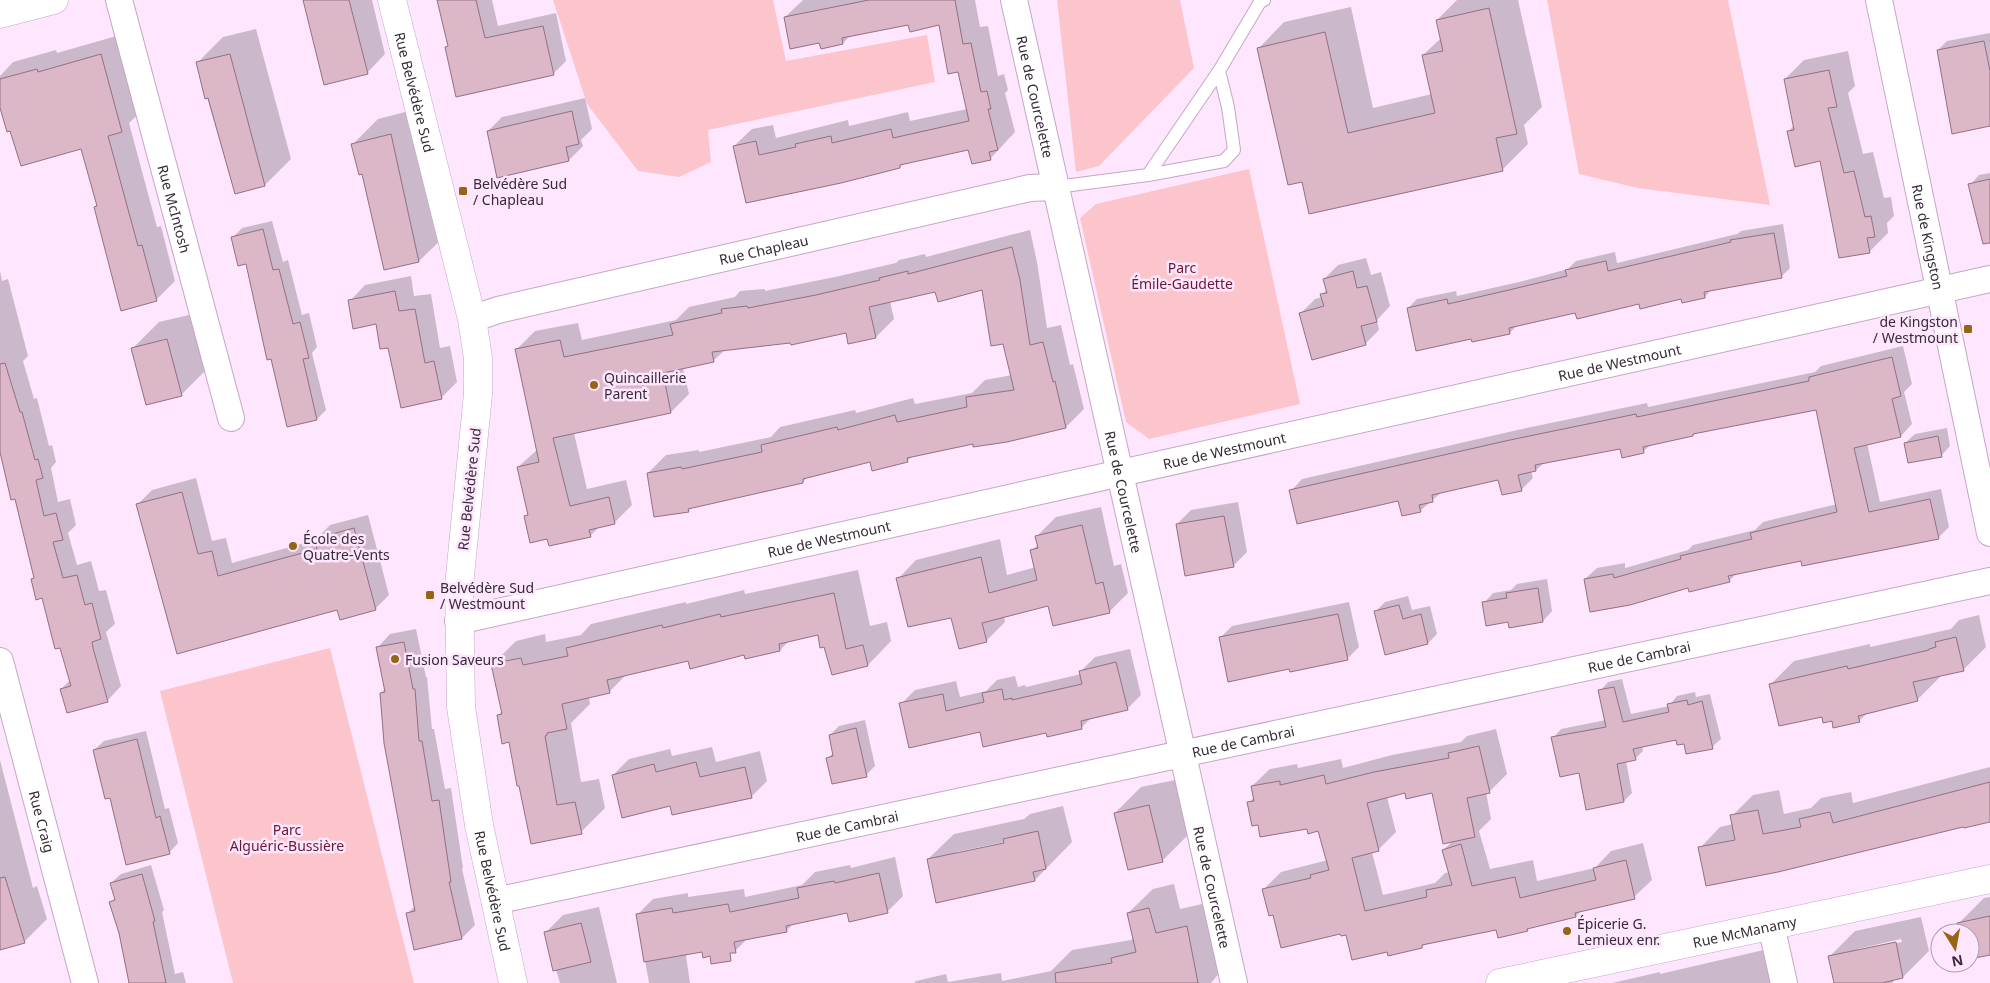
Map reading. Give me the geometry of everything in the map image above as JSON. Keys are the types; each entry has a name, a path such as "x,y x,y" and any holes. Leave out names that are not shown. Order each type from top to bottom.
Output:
{"street":[{"path":"0,14 54,0"},
{"name":"Rue McIntosh","path":"119,0 231,418"},
{"name":"Rue Belvédère Sud","path":"392,0 472,318 478,358 478,394 459,586 458,621 461,707 479,825 513,983"},
{"name":"Rue de Courcelette","path":"1014,0 1234,983"},
{"name":"Rue de Kingston","path":"1885,2 1939,290 1990,534"},
{"name":"Rue Chapleau","path":"472,318 498,310 1030,188 1056,187"},
{"name":"Rue de Westmount","path":"458,621 1990,279"},
{"name":"Rue de Cambrai","path":"495,901 1990,581"},
{"name":"Rue Craig","path":"0,661 85,983"},
{"name":"Rue McManamy","path":"1500,983 1990,879"},
{"path":"1771,925 1784,983"}],"lane":[{"path":"1148,174 1219,71 1260,2 1264,0"},
{"path":"1056,187 1224,162 1234,150 1228,107 1219,71"}],"green space":[{"path":"553,0 773,0 786,61 927,35 935,82 708,130 711,162 679,177 638,171 587,104"},
{"path":"1057,0 1180,0 1194,68 1099,166 1076,172"},
{"path":"1547,0 1728,0 1770,205 1638,188 1579,174"},
{"name":"Parc Émile-Gaudette","path":"1249,169 1300,404 1149,439 1126,422 1080,218 1096,204"},
{"name":"Parc Alguéric-Bussière","path":"330,648 414,983 233,983 160,691"}],"building":[{"path":"303,0 349,0 368,74 324,85"},
{"path":"437,0 476,0 485,38 543,26 554,75 456,97 445,47 448,46"},
{"path":"869,0 955,0 963,44 971,43 981,92 987,91 991,109 988,109 998,150 989,152 991,160 972,164 968,150 900,165 900,168 841,183 746,203 733,146 756,141 759,155 796,147 795,144 831,136 832,143 891,129 893,138 969,121 958,72 948,74 939,25 910,32 908,25 842,38 843,44 821,49 819,43 790,49 784,17"},
{"path":"1489,8 1517,134 1496,138 1503,171 1309,214 1302,182 1288,185 1257,48 1325,32 1348,133 1435,113 1422,55 1443,51 1436,20"},
{"path":"1984,41 1990,71 1990,126 1952,134 1937,50"},
{"path":"101,54 122,132 108,136 138,246 142,245 157,301 121,311 94,207 97,206 81,149 21,166 10,131 7,132 0,108 0,79 37,69 38,72"},
{"path":"230,54 265,186 235,194 208,98 205,99 196,62"},
{"path":"1829,70 1837,107 1828,108 1844,173 1854,171 1865,217 1871,216 1875,237 1867,238 1870,253 1839,258 1820,161 1795,167 1787,131 1794,130 1784,79"},
{"path":"572,111 579,144 566,147 569,161 497,178 487,131"},
{"path":"391,134 419,262 384,270 362,174 359,175 351,144"},
{"path":"1990,179 1990,243 1983,244 1968,184"},
{"path":"263,229 273,270 279,269 293,324 300,322 309,358 303,359 317,420 287,427 271,359 267,360 246,264 238,266 231,237"},
{"path":"1774,233 1782,278 1704,292 1705,298 1682,303 1681,299 1640,309 1639,304 1577,319 1575,313 1509,328 1510,334 1472,342 1471,339 1416,351 1407,308 1447,299 1448,304 1509,290 1567,276 1565,270 1606,261 1608,271 1731,242 1730,240"},
{"path":"1012,247 1020,280 1030,345 1043,342 1053,382 1055,381 1066,428 1007,442 973,447 973,444 907,458 908,462 872,471 870,462 803,479 803,483 688,509 689,512 654,517 647,473 681,467 682,469 762,452 761,445 837,427 838,430 895,415 897,422 967,407 966,397 1014,390 1003,344 991,346 982,290 938,302 935,292 869,307 876,338 848,344 846,333 791,345 790,343 712,352 714,362 663,373 671,413 553,438 570,506 609,497 615,524 589,530 591,537 549,546 547,539 530,543 524,516 528,515 517,467 539,462 515,349 560,340 564,357 673,335 670,324 722,313 721,309 747,306 748,308 816,295 880,280 879,278 908,271 908,274"},
{"path":"1353,271 1357,288 1367,286 1377,322 1361,326 1366,345 1312,360 1299,313 1324,306 1320,294 1327,293 1323,279"},
{"path":"395,291 399,311 415,309 425,363 434,361 442,399 401,408 388,348 380,349 376,324 353,329 348,300"},
{"path":"167,339 182,396 146,405 131,348"},
{"path":"1892,357 1901,396 1892,399 1901,437 1854,448 1869,512 1930,499 1939,539 1802,566 1801,561 1728,576 1730,582 1689,592 1688,588 1630,605 1590,612 1584,579 1613,574 1614,578 1681,559 1680,556 1752,539 1750,533 1837,512 1816,410 1693,434 1693,436 1643,447 1644,453 1622,458 1620,449 1535,465 1536,471 1518,475 1522,491 1502,495 1498,480 1432,495 1433,502 1419,505 1421,512 1402,516 1398,501 1297,524 1289,490 1510,440 1636,414 1637,417 1809,381 1809,377"},
{"path":"5,363 20,412 22,412 35,460 38,459 43,478 36,480 44,516 56,513 63,540 53,542 63,578 77,575 85,605 92,603 101,639 92,642 108,702 67,713 60,689 71,686 60,648 55,649 42,598 36,600 31,579 34,578 15,499 11,500 0,452 0,364"},
{"path":"1938,436 1942,457 1908,463 1904,443"},
{"path":"182,492 198,554 212,551 218,576 317,549 314,539 354,528 376,610 340,620 337,610 177,654 136,504"},
{"path":"1224,516 1234,567 1185,576 1176,524"},
{"path":"1082,525 1096,584 1103,582 1110,613 1053,626 1048,606 982,623 987,642 959,649 951,618 908,627 896,578 981,557 989,593 1037,580 1030,550 1038,548 1035,536"},
{"path":"1538,588 1543,622 1509,628 1508,622 1486,626 1482,602 1507,598 1506,593"},
{"path":"834,593 846,649 863,645 868,666 832,675 824,647 820,648 818,635 779,644 780,651 745,659 744,655 690,669 688,661 607,680 610,693 562,704 567,729 547,733 545,736 557,805 575,802 582,834 531,844 509,742 502,744 497,715 502,714 491,664 521,658 523,665 568,656 566,648 662,625 663,628 720,614 721,617"},
{"path":"1399,605 1403,619 1421,614 1428,644 1385,655 1374,611"},
{"path":"1338,614 1348,660 1290,672 1289,669 1228,682 1219,637"},
{"path":"1956,637 1964,671 1913,682 1918,701 1858,716 1860,722 1833,728 1832,721 1823,723 1822,717 1779,726 1769,684 1847,666 1848,669 1929,650 1936,647 1935,642"},
{"path":"404,642 413,689 415,689 419,741 422,741 432,801 439,800 451,882 449,882 462,939 414,950 406,913 415,911 384,743 380,693 385,692 376,647"},
{"path":"1116,662 1128,710 1081,721 1082,729 1047,737 1046,733 983,747 980,732 909,748 899,703 943,694 946,711 984,702 982,693 1002,689 1004,700 1012,698 1012,700 1082,684 1079,671"},
{"path":"1614,687 1623,722 1669,712 1667,704 1687,700 1688,705 1702,701 1713,749 1686,754 1684,744 1677,745 1676,740 1633,749 1636,760 1617,764 1624,802 1586,810 1579,773 1560,777 1551,737 1606,727 1598,690"},
{"path":"856,728 867,777 832,784 826,758 833,756 829,735"},
{"path":"137,739 156,818 160,816 170,854 126,865 110,798 105,799 93,750"},
{"path":"1479,746 1490,793 1467,798 1475,837 1443,844 1432,793 1406,799 1405,793 1367,803 1379,851 1352,858 1365,911 1427,897 1426,890 1452,885 1442,850 1461,844 1472,886 1515,877 1520,898 1596,880 1593,868 1626,860 1635,899 1575,913 1576,917 1498,938 1496,930 1422,945 1422,948 1388,956 1387,952 1352,960 1346,935 1341,936 1340,934 1281,948 1273,915 1269,916 1262,889 1311,878 1310,875 1329,870 1318,831 1308,834 1307,829 1260,837 1258,825 1252,826 1247,802 1254,801 1251,786 1280,781 1280,785 1324,775 1326,784 1374,772 1449,758 1448,753"},
{"path":"696,762 700,777 745,767 752,798 672,815 670,806 622,818 612,775 654,764 656,772"},
{"path":"1990,782 1990,822 1778,872 1706,886 1698,847 1735,840 1730,815 1758,810 1763,834 1801,827 1799,819 1830,812 1833,823"},
{"path":"1149,805 1163,862 1128,870 1114,813"},
{"path":"1038,831 1046,869 1033,872 1035,881 936,903 927,859 1004,843 1003,839"},
{"path":"879,873 888,913 849,922 847,913 786,926 787,932 734,942 736,953 730,953 731,961 711,964 710,956 703,958 702,952 644,962 636,914 672,908 673,913 728,904 730,912 799,898 797,888 834,881 835,883"},
{"path":"142,874 155,921 153,922 166,983 129,983 119,933 109,902 115,900 110,883"},
{"path":"5,877 25,943 0,950 0,878"},
{"path":"1149,908 1156,933 1187,926 1198,983 1056,983 1055,973 1112,963 1111,958 1136,952 1127,913"},
{"path":"1990,916 1990,955 1980,957 1980,923 1957,923"},
{"path":"581,923 591,962 553,971 544,932"},
{"path":"1896,942 1903,978 1882,983 1834,983 1828,956"}],"place":[{"name":"Belvédère Sud / Chapleau","path":"463,191"},
{"name":"de Kingston / Westmount","path":"1968,329"},
{"name":"Quincaillerie Parent","path":"594,385"},
{"name":"École des Quatre-Vents","path":"293,546"},
{"name":"Belvédère Sud / Westmount","path":"430,595"},
{"name":"Fusion Saveurs","path":"395,659"},
{"name":"Épicerie G. Lemieux enr.","path":"1567,931"}]}
